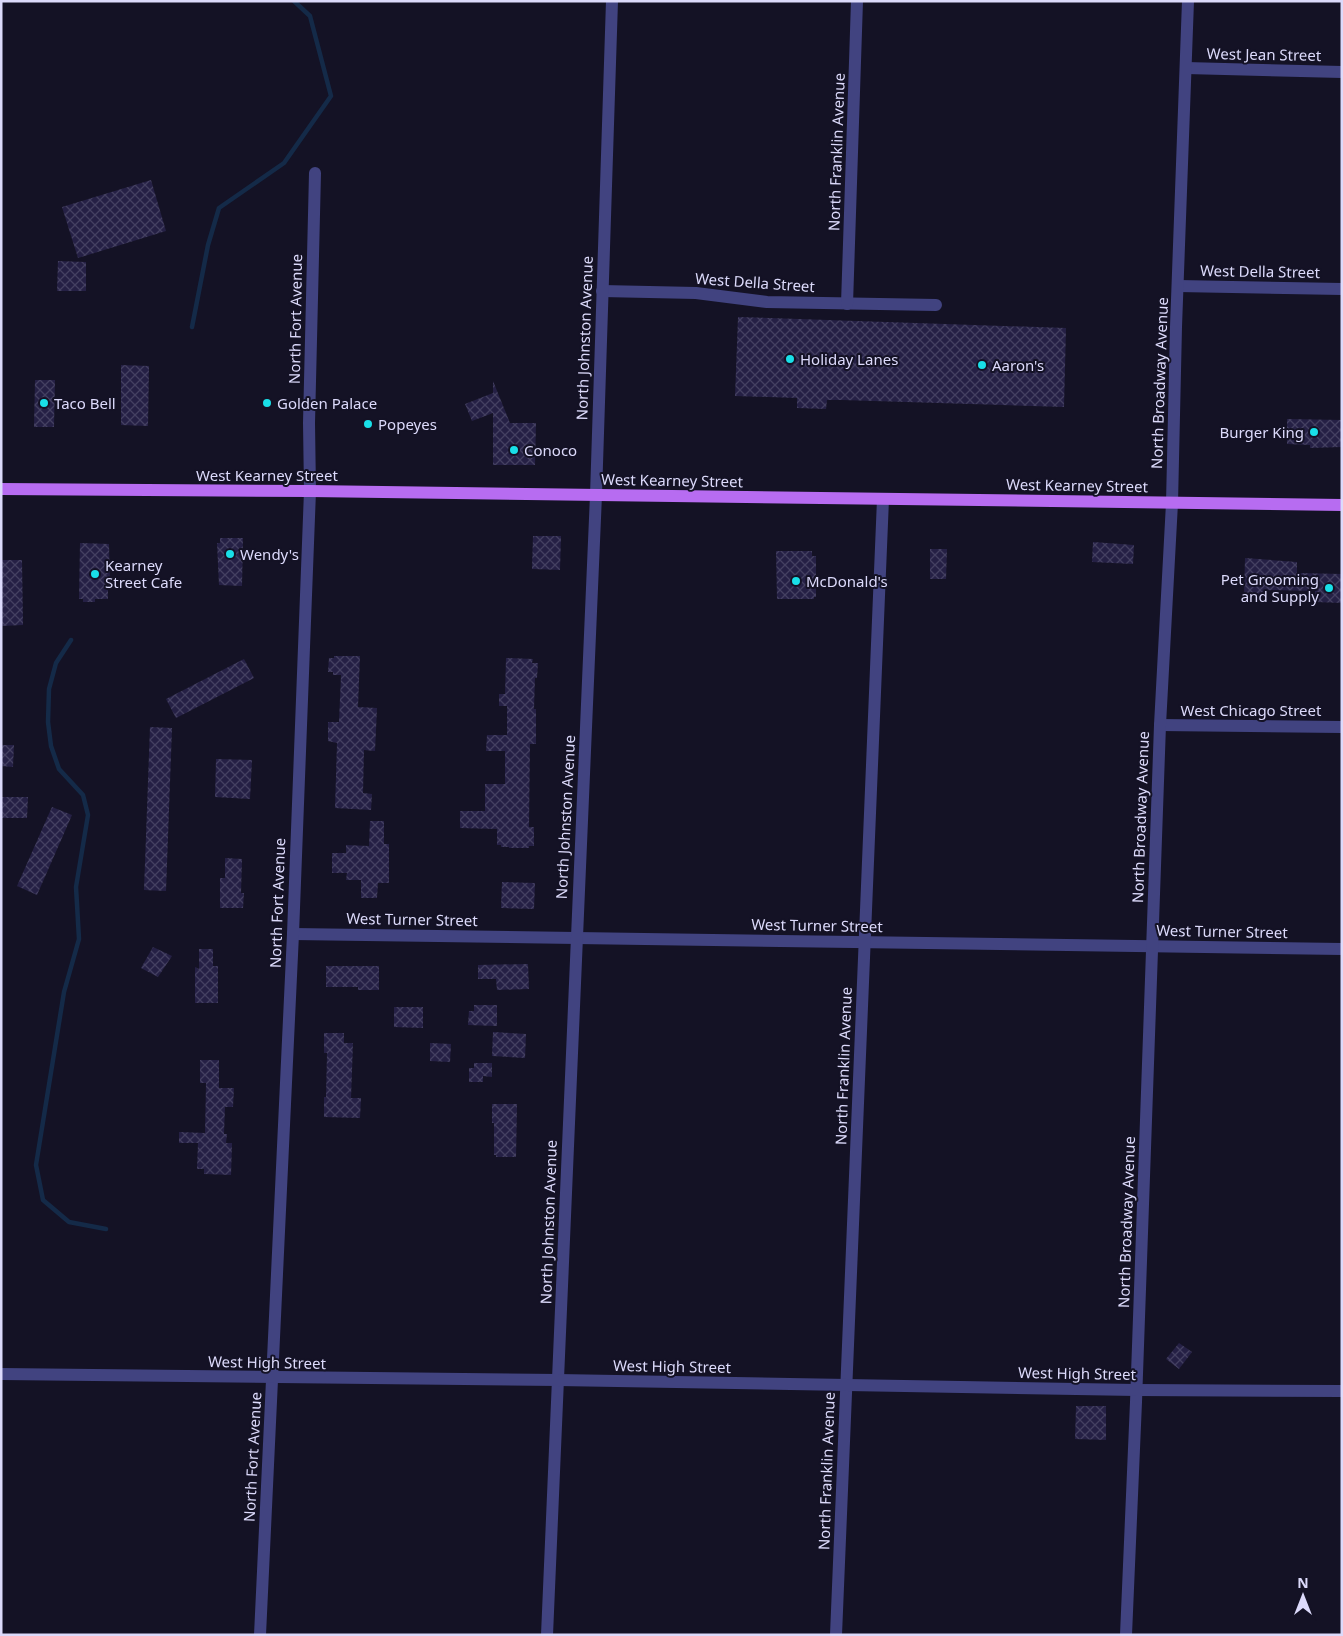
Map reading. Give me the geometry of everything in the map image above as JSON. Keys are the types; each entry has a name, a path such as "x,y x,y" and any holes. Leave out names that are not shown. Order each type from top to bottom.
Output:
{"main road":[{"name":"West Kearney Street","path":"1,490 310,491 1342,505"}],"street":[{"name":"North Johnston Avenue","path":"547,1635 596,495 612,1"},
{"name":"North Franklin Avenue","path":"847,304 857,1"},
{"name":"North Broadway Avenue","path":"1126,1635 1151,946 1172,503 1188,1"},
{"name":"West Jean Street","path":"1186,68 1342,72"},
{"name":"North Fort Avenue","path":"260,1635 293,934 310,491 309,423 315,173"},
{"name":"West Della Street","path":"1178,286 1342,289"},
{"name":"West Della Street","path":"602,291 696,293 767,302 936,305"},
{"name":"North Franklin Avenue","path":"836,1635 883,499"},
{"name":"West Chicago Street","path":"1160,725 1342,727"},
{"name":"West Turner Street","path":"293,934 1342,948"},
{"name":"West High Street","path":"1,1374 558,1380 1136,1390 1342,1391"}],"building":[{"path":"151,180 166,231 78,258 62,207"},
{"path":"58,261 86,262 86,291 57,291"},
{"path":"738,317 1066,328 1064,407 827,400 826,409 797,408 797,398 735,396"},
{"path":"121,365 149,366 148,426 121,425"},
{"name":"Taco Bell","path":"35,380 55,380 54,427 34,427"},
{"path":"493,381 510,423 536,423 535,465 493,465 493,413 472,421 465,404 493,393"},
{"name":"Burger King","path":"1287,419 1342,420 1342,447 1310,448 1310,445 1287,444"},
{"path":"533,536 561,536 560,570 532,569"},
{"name":"Wendy's","path":"220,538 243,538 242,586 219,585 217,543 220,543"},
{"path":"1093,542 1134,545 1133,564 1092,562"},
{"name":"Kearney Street Cafe","path":"80,543 109,544 110,581 108,581 108,599 95,599 95,602 83,602 83,599 79,599"},
{"path":"930,549 947,549 946,579 930,579"},
{"name":"McDonald's","path":"776,551 812,551 812,556 816,556 816,597 814,599 777,599"},
{"path":"1245,558 1297,562 1297,573 1342,574 1342,603 1315,602 1315,591 1265,590 1264,596 1244,596"},
{"path":"1,560 22,560 23,625 1,626"},
{"path":"334,656 360,656 358,707 377,708 375,751 364,750 363,793 372,794 371,810 335,808 337,743 328,741 328,722 339,722 341,675 333,675 333,672 328,672 329,658 334,658"},
{"path":"506,658 533,659 532,663 538,663 537,678 535,678 534,709 536,709 536,744 530,744 529,827 534,827 534,846 529,846 529,848 509,848 497,845 497,829 460,828 460,811 485,811 485,784 505,784 505,751 486,751 487,735 507,735 507,706 499,706 499,694 505,694"},
{"path":"244,659 254,678 176,718 166,699"},
{"path":"150,727 172,728 166,891 144,890"},
{"path":"1,745 14,745 13,767 1,766"},
{"path":"216,759 252,760 250,799 215,797"},
{"path":"1,797 28,797 27,818 1,818"},
{"path":"52,807 72,815 37,895 17,886"},
{"path":"370,821 384,821 384,844 389,844 389,883 378,883 377,898 361,898 361,880 346,880 347,873 332,873 332,853 346,853 346,845 369,846"},
{"path":"225,858 242,859 241,893 244,893 243,908 220,908 220,878 225,878"},
{"path":"502,882 535,883 534,909 501,908"},
{"path":"153,947 172,956 158,977 141,968"},
{"path":"199,949 213,949 213,966 218,966 218,1003 195,1003 195,967 199,969"},
{"path":"528,964 529,989 497,990 496,979 478,979 478,965"},
{"path":"326,966 379,966 379,990 358,990 358,987 326,987"},
{"path":"474,1005 497,1005 497,1026 468,1025 469,1011 474,1011"},
{"path":"394,1007 423,1007 423,1028 394,1027"},
{"path":"493,1032 526,1034 525,1058 492,1056"},
{"path":"324,1033 344,1033 344,1043 353,1043 351,1098 361,1098 360,1118 324,1117 327,1053 324,1053"},
{"path":"430,1043 451,1044 450,1062 430,1061"},
{"path":"200,1060 219,1060 219,1088 234,1088 233,1107 225,1107 224,1134 227,1134 226,1143 232,1143 231,1175 204,1174 204,1169 197,1169 198,1143 179,1143 179,1132 205,1133 206,1083 200,1083"},
{"path":"474,1063 492,1063 492,1077 483,1076 483,1082 469,1082 469,1068 474,1068"},
{"path":"492,1104 517,1104 516,1157 496,1157 494,1155"},
{"path":"1179,1343 1192,1352 1179,1369 1166,1359"},
{"path":"1076,1406 1106,1406 1106,1440 1075,1439"}],"waterway":[{"path":"192,327 208,245 219,208 284,163 331,96 310,16 294,1"},
{"path":"71,640 56,663 49,689 48,722 51,746 59,769 83,795 88,815 76,887 79,939 64,992 36,1165 43,1200 69,1222 106,1229"}],"place":[{"name":"Holiday Lanes","path":"790,359"},
{"name":"Aaron's","path":"982,365"},
{"name":"Taco Bell","path":"44,403"},
{"name":"Golden Palace","path":"267,403"},
{"name":"Popeyes","path":"368,424"},
{"name":"Burger King","path":"1314,432"},
{"name":"Conoco","path":"514,450"},
{"name":"Wendy's","path":"230,554"},
{"name":"Kearney Street Cafe","path":"95,574"},
{"name":"McDonald's","path":"796,581"},
{"name":"Pet Grooming and Supply","path":"1329,588"}]}
